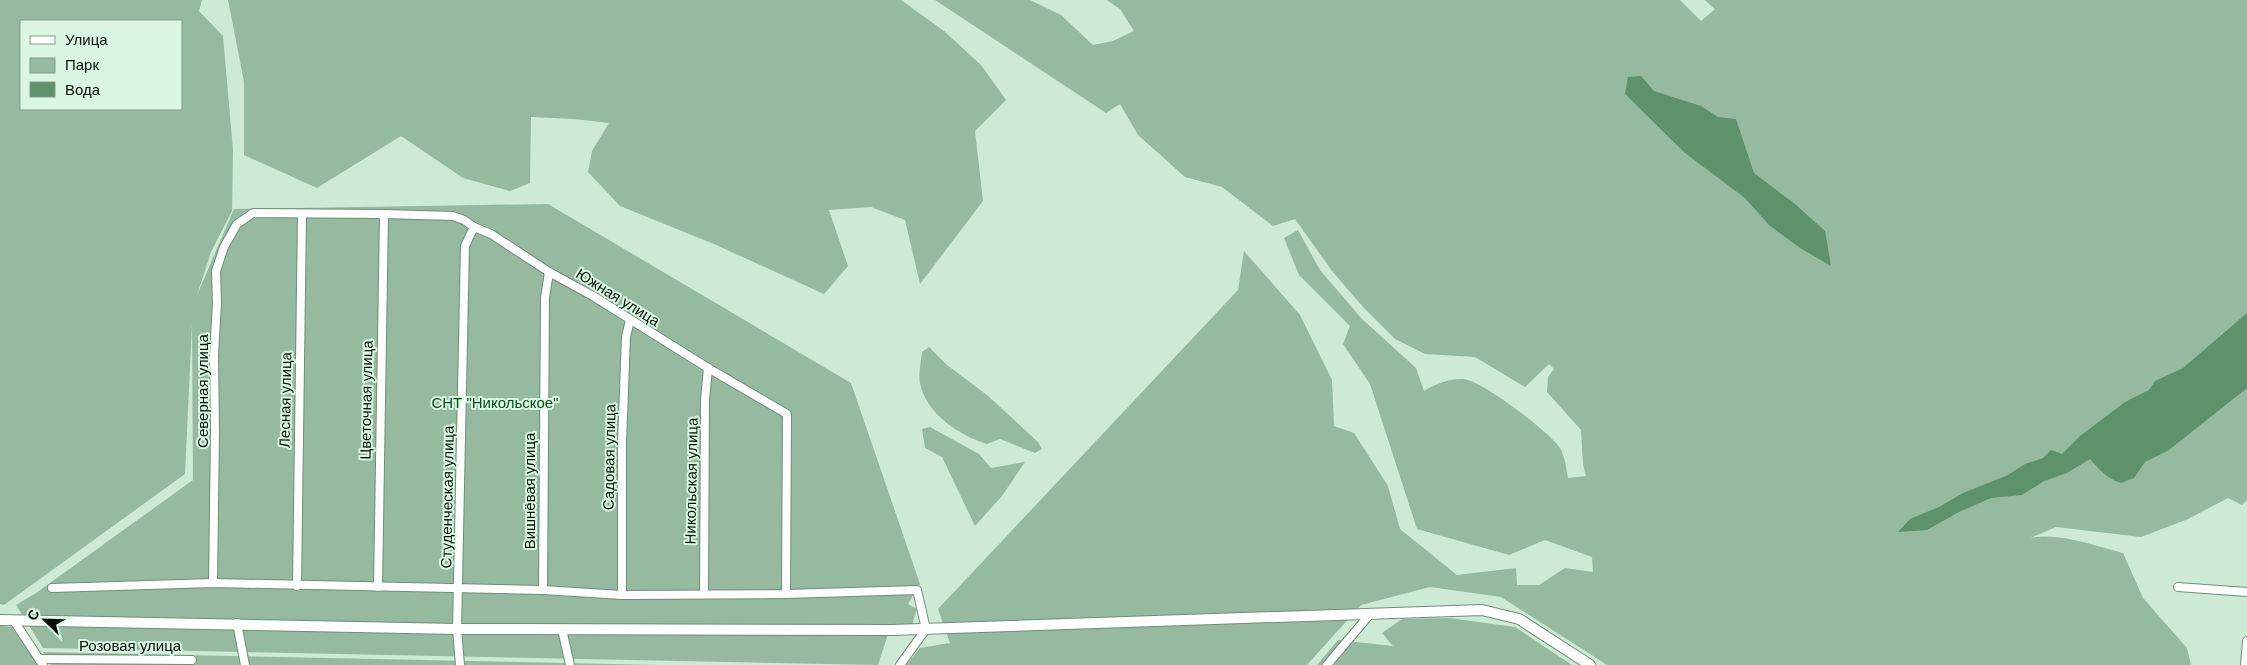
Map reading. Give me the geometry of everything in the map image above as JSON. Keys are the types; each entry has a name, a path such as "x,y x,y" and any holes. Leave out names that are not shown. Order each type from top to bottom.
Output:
{"street":[{"name":"Южная улица","path":"253,213 453,216 464,220 474,227 491,234 549,272 593,296 708,368 787,414 786,594"},
{"name":"Северная улица","path":"213,583 216,271 224,247 237,224 253,213"},
{"name":"Лесная улица","path":"297,586 302,214"},
{"name":"Цветочная улица","path":"378,587 384,214"},
{"name":"Студенческая улица","path":"460,665 458,629 465,246 474,227"},
{"name":"Вишнёвая улица","path":"543,590 545,317 549,272"},
{"name":"Садовая улица","path":"622,595 622,443 626,337 630,320"},
{"name":"Никольская улица","path":"704,594 708,368"},
{"path":"52,588 213,583 460,590 543,590 622,595 786,594 918,590 926,629 900,665"},
{"path":"2178,587 2247,592"},
{"path":"0,620 237,623 458,629 926,629 1482,610 1519,619 1590,665"},
{"path":"1327,665 1370,613"},
{"path":"14,621 41,662"},
{"path":"237,623 245,665"},
{"path":"562,629 570,665"},
{"path":"2245,665 2247,641"},
{"name":"Розовая улица","path":"41,662 192,660"}],"green space":[{"name":"СНТ \"Никольское\"","path":"0,0 202,0 199,11 223,36 233,150 232,211 211,252 197,295 234,209 548,204 851,383 920,584 908,604 917,609 912,625 890,628 878,665 43,648 16,605 36,593 193,480 192,324 185,474 4,605 0,604"},
{"path":"228,0 901,0 944,31 981,65 1006,100 975,131 983,201 920,284 905,220 871,207 829,210 848,266 824,294 714,244 620,206 588,172 592,151 609,123 531,117 530,183 510,191 463,178 401,136 317,188 244,155 244,82"},
{"path":"935,0 1030,0 1061,15 1093,45 1113,41 1134,31 1120,9 1107,0 1680,0 1701,21 1715,9 1705,0 2247,0 2247,500 2242,505 2228,498 2188,519 2141,537 2056,527 2030,538 2065,538 2123,553 2143,598 2187,648 2191,665 1607,665 1501,597 1430,587 1361,605 1307,665 906,665 920,648 950,643 938,609 1238,290 1244,251 1300,315 1332,380 1334,426 1354,433 1388,486 1400,529 1457,575 1516,568 1517,585 1539,585 1565,568 1593,572 1592,557 1545,540 1509,555 1417,529 1370,384 1343,344 1350,326 1299,275 1284,238 1298,230 1320,270 1361,318 1416,368 1424,391 1454,379 1464,379 1473,382 1515,408 1553,440 1563,455 1568,478 1586,476 1583,464 1581,430 1547,392 1548,377 1554,369 1549,364 1525,387 1475,357 1425,354 1395,339 1364,308 1332,271 1295,219 1273,226 1222,187 1185,177 1138,135 1120,104 1106,113"},
{"path":"929,347 947,365 987,395 1038,442 1042,449 1035,453 1000,439 987,444 955,429 936,414 923,394 920,383 919,372 922,352"},
{"path":"930,427 979,454 991,468 1025,462 1002,496 975,526 942,457 925,448 922,429"},
{"path":"1449,618 1515,627 1572,665 1317,665 1338,640 1393,646 1382,633 1402,619"},
{"path":"0,626 12,627 38,665 0,665"},
{"path":"43,652 658,665 51,665"}],"water":[{"path":"1641,76 1654,91 1701,106 1718,117 1736,119 1754,173 1795,204 1825,231 1831,266 1800,248 1769,225 1745,198 1685,153 1625,94 1628,77"},
{"path":"2247,313 2247,388 2169,450 2145,462 2134,478 2121,483 2116,481 2104,474 2090,459 2067,473 2044,481 2022,495 1991,498 1959,512 1927,530 1898,532 1910,519 1939,507 1963,493 2008,475 2025,464 2043,458 2051,450 2062,454 2080,436 2125,402 2149,390 2155,381 2183,368"}]}
